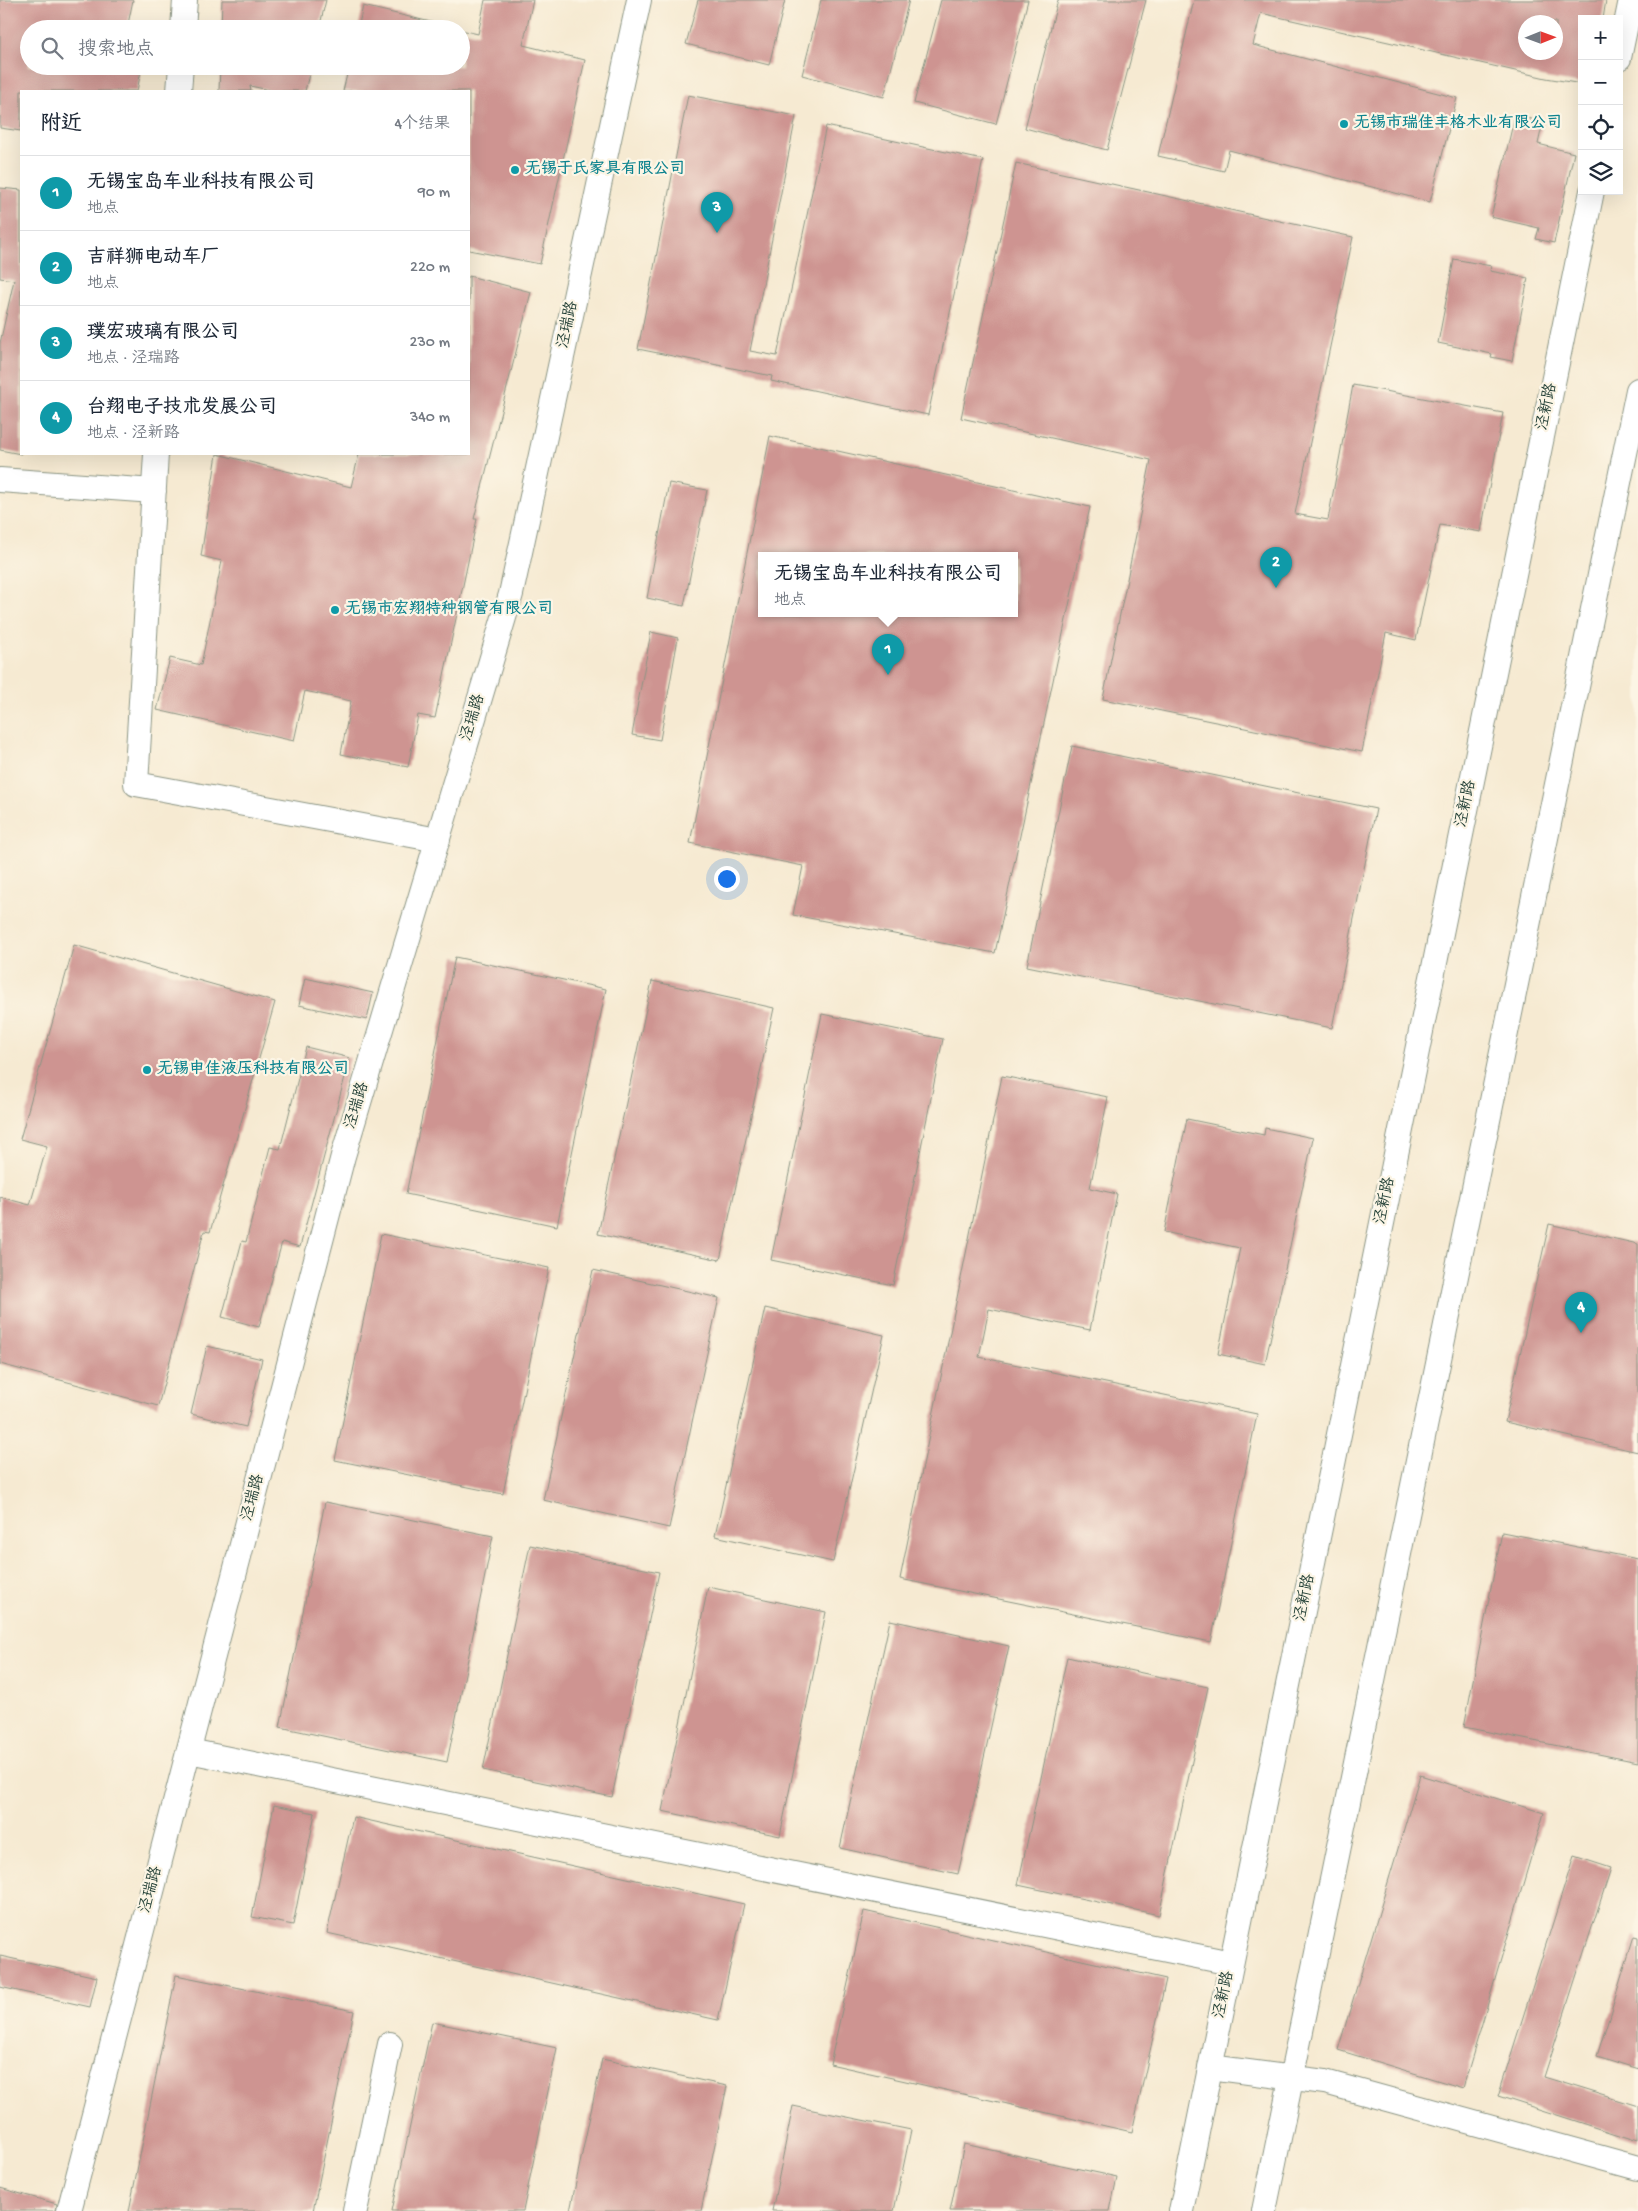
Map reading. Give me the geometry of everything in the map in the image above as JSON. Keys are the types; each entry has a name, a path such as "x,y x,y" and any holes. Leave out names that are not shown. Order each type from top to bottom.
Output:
{"street":[{"path":"184,20 185,0"},
{"name":"泾瑞路","path":"69,2211 343,1156 511,594 639,0"},
{"path":"1623,44 1632,12"},
{"path":"179,90 180,75"},
{"name":"泾新路","path":"1181,2211 1591,195"},
{"path":"1264,2211 1638,390"},
{"path":"156,455 136,784 438,840"},
{"path":"0,480 154,491"},
{"path":"188,1751 1231,1963"},
{"path":"355,2211 390,2044"},
{"path":"1210,2067 1292,2077 1334,2085 1638,2168"}],"building":[{"path":"0,0 133,0 129,20 20,20 20,75 140,75 137,90 20,90 20,131 0,128"},
{"path":"222,0 326,0 321,20 221,20"},
{"name":"无锡于氏家具有限公司","path":"485,0 533,0 523,45 585,60 540,264 470,250 470,90 343,90 347,75 470,75 470,32 478,34"},
{"path":"698,0 785,0 769,65 686,44"},
{"path":"821,0 909,0 884,97 802,75"},
{"path":"941,0 1028,0 996,124 914,103"},
{"path":"1058,0 1146,0 1107,150 1025,128"},
{"path":"1194,0 1606,0 1604,15 1578,15 1578,83 1546,78 1261,13 1253,45 1457,98 1430,202 1229,150 1224,171 1158,156"},
{"path":"363,6 422,20 360,20"},
{"path":"220,75 309,75 305,90 269,90 250,86 251,90 219,90"},
{"path":"688,95 796,116 750,351 777,356 826,126 983,160 928,415 771,381 772,376 638,349"},
{"path":"1515,115 1543,122 1538,144 1574,153 1554,243 1536,239 1539,228 1491,217"},
{"path":"1016,163 1353,237 1295,514 1328,520 1353,385 1503,413 1481,532 1440,525 1416,640 1386,633 1362,752 1103,699 1151,460 961,418"},
{"path":"0,188 20,190 20,454 0,450 0,343 14,280 0,278"},
{"path":"1454,259 1491,266 1490,271 1528,278 1512,361 1491,357 1492,354 1438,343"},
{"name":"无锡市宏翔特种钢管有限公司","path":"470,276 531,292 474,519 477,519 435,718 418,715 408,767 341,754 351,701 305,691 294,741 157,710 170,658 201,665 222,561 201,556 217,455 351,487 359,455 470,455"},
{"path":"770,436 1090,507 995,953 793,915 803,866 690,843"},
{"path":"669,483 707,490 684,606 647,598"},
{"path":"651,632 678,638 660,740 632,735"},
{"path":"1072,746 1376,809 1332,1028 1027,966"},
{"path":"74,945 275,1002 210,1232 204,1231 158,1406 0,1364 0,1197 30,1205 47,1146 20,1139"},
{"path":"455,957 606,989 557,1226 406,1194"},
{"path":"305,978 373,993 367,1020 299,1005"},
{"path":"652,981 774,1008 720,1260 598,1234"},
{"path":"822,1014 943,1039 893,1285 771,1260"},
{"path":"306,1047 350,1058 300,1247 282,1242 259,1327 222,1317 242,1241 246,1242 270,1147 280,1149"},
{"path":"1002,1076 1108,1097 1090,1188 1117,1194 1090,1330 989,1309 979,1357 1257,1414 1211,1642 900,1579"},
{"path":"1187,1119 1264,1135 1265,1128 1313,1138 1265,1364 1218,1354 1240,1248 1164,1232"},
{"path":"1549,1224 1638,1244 1638,1452 1505,1422"},
{"path":"381,1234 549,1268 503,1494 335,1460"},
{"path":"593,1270 719,1298 669,1528 543,1500"},
{"path":"765,1308 884,1335 833,1562 715,1536"},
{"path":"207,1346 262,1359 246,1427 191,1414"},
{"path":"325,1502 493,1536 447,1762 280,1727"},
{"path":"1502,1532 1638,1559 1638,1762 1464,1727"},
{"path":"530,1545 659,1572 612,1797 483,1770"},
{"path":"708,1587 826,1612 780,1836 662,1811"},
{"path":"890,1620 1009,1646 958,1874 840,1848"},
{"path":"1067,1657 1208,1687 1159,1915 1018,1885"},
{"path":"1420,1775 1544,1813 1463,2088 1338,2050"},
{"path":"274,1805 315,1813 293,1925 252,1917"},
{"path":"353,1817 744,1904 718,2020 327,1933"},
{"path":"1574,1856 1611,1868 1544,2077 1638,2106 1638,2141 1498,2096"},
{"path":"864,1911 1166,1979 1132,2132 830,2064"},
{"path":"1634,1936 1638,1937 1638,2069 1597,2056"},
{"path":"0,1956 97,1977 90,2007 0,1987"},
{"path":"176,1975 354,2011 313,2211 129,2211"},
{"path":"432,2022 557,2048 523,2211 392,2211"},
{"path":"602,2059 727,2086 701,2211 570,2211"},
{"path":"793,2106 911,2130 894,2211 772,2211"},
{"path":"964,2144 1117,2177 1110,2211 950,2211"},
{"path":"0,2188 57,2204 56,2211 0,2211"}],"place":[{"name":"无锡市瑞佳丰格木业有限公司","path":"1344,124"},
{"name":"无锡于氏家具有限公司","path":"515,170"},
{"name":"璞宏玻璃有限公司","path":"717,233"},
{"name":"吉祥狮电动车厂","path":"1276,588"},
{"name":"无锡市宏翔特种钢管有限公司","path":"335,610"},
{"name":"无锡宝岛车业科技有限公司","path":"888,675"},
{"name":"无锡申佳液压科技有限公司","path":"147,1070"},
{"name":"台翔电子技术发展公司","path":"1581,1333"}]}
